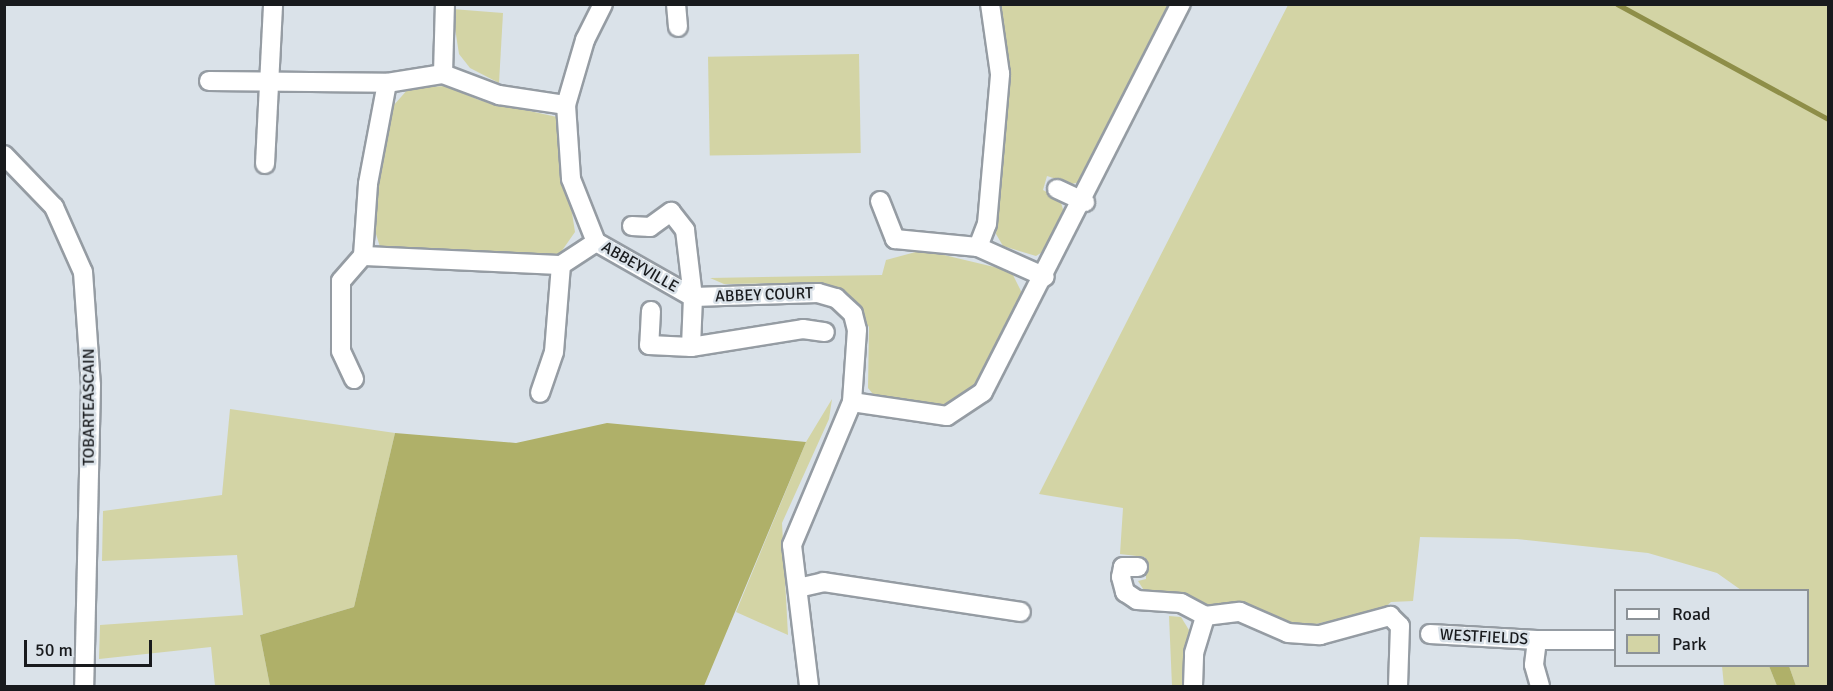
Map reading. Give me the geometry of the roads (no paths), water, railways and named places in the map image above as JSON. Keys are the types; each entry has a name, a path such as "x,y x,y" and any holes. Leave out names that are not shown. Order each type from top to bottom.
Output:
{"street":[{"path":"265,164 272,78 273,4"},
{"path":"443,74 445,4"},
{"name":"ABBEYVILLE","path":"603,4 585,40 566,105 571,179 596,242 693,297"},
{"path":"676,4 678,27"},
{"path":"978,247 987,224 1000,74 990,4"},
{"path":"852,402 947,416 966,407 983,392 1085,202 1181,4"},
{"path":"209,81 272,78 387,83 443,74 499,95 566,105"},
{"path":"354,379 340,351 341,281 363,256 368,184 387,83"},
{"name":"TOBARTEASCAIN","path":"4,155 54,207 83,272 91,385 84,687"},
{"path":"1057,189 1085,202"},
{"path":"880,201 895,238 978,247 1045,278"},
{"name":"ABBEYVILLE","path":"632,226 650,227 671,212 685,230 693,297"},
{"name":"ABBEYVILLE","path":"561,265 596,242"},
{"path":"363,256 561,265 554,352 540,393"},
{"name":"ABBEY COURT","path":"691,347 693,297 818,293 836,298 853,314 857,330 852,402 796,524 792,545 809,687"},
{"path":"651,311 649,345 691,347 803,328 825,332"},
{"path":"1138,567 1123,567 1125,592 1137,600 1181,603 1204,616 1240,612 1304,636 1390,616 1400,626 1398,687"},
{"path":"798,588 823,582 1021,612"},
{"path":"1193,687 1194,653 1204,616"},
{"name":"WESTFIELDS","path":"1430,634 1537,640 1614,640"},
{"name":"WESTFIELDS","path":"1537,640 1534,665 1540,687"}],"waterway":[{"path":"1617,4 1828,119"}]}
